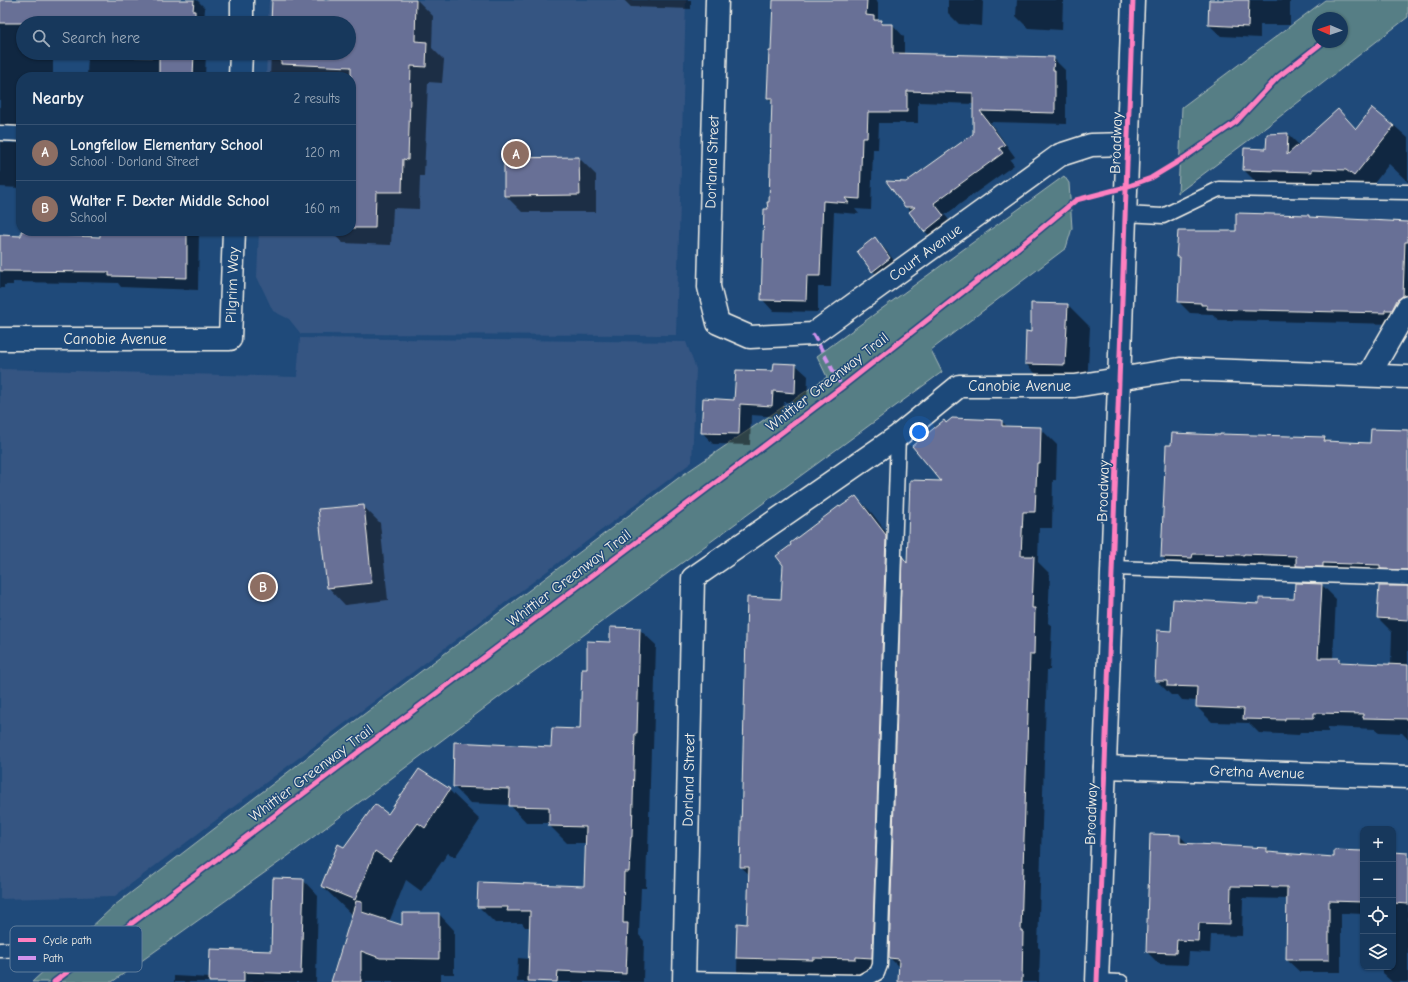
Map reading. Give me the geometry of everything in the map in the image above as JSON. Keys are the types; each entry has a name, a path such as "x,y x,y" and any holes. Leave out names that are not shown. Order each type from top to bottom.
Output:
{"street":[{"path":"242,0 242,16"},
{"name":"Dorland Street","path":"717,0 709,287 718,323"},
{"name":"Broadway","path":"1097,982 1133,0"},
{"path":"240,72 241,60"},
{"name":"Court Avenue","path":"718,323 750,337 813,334 1060,155 1091,145 1128,144"},
{"name":"Pilgrim Way","path":"230,339 234,236"},
{"path":"1369,375 1408,307"},
{"name":"Canobie Avenue","path":"0,339 230,339"},
{"name":"Canobie Avenue","path":"693,578 898,436 959,386 1075,386 1119,378 1180,370 1408,377"},
{"name":"Dorland Street","path":"684,981 693,578"},
{"name":"Gretna Avenue","path":"1105,767 1408,778"}],"lane":[{"path":"0,133 16,134"},
{"path":"1126,214 1163,216 1219,189 1408,192"},
{"path":"684,981 861,982 877,973 880,965 898,436"},
{"path":"1113,568 1408,578"},
{"path":"1097,982 1121,982"}],"shaded area":[{"path":"269,0 686,0 676,335 301,334 289,319 273,311 257,277 259,236 356,236 356,72 266,72 267,60 356,60 356,16 268,16"},
{"path":"300,338 686,342 696,369 692,462 115,896 0,899 0,369 297,377"}],"green space":[{"path":"1325,0 1408,0 1408,17 1269,125 1178,193 1182,107"},
{"path":"1064,176 1069,183 1072,228 1066,248 931,350 942,372 506,692 288,856 142,961 142,926 92,926 115,905 335,736 681,476 827,377 817,356"},
{"path":"43,972 126,972 112,982 32,982"}],"building":[{"path":"0,0 194,0 193,11 195,11 195,16 16,16 16,23 0,23"},
{"path":"272,0 416,0 415,41 427,42 426,67 411,66 408,160 403,159 402,192 376,192 375,228 356,228 356,72 351,72 351,67 281,64 281,60 356,60 356,16 271,16"},
{"path":"773,0 867,0 866,15 874,16 874,20 882,20 881,24 893,24 893,53 1054,57 1053,70 1055,70 1055,113 980,111 1005,145 999,148 1003,153 934,203 944,216 924,232 909,212 915,207 905,207 886,181 906,182 973,134 973,93 907,91 907,112 868,112 867,138 862,138 860,199 845,198 849,203 823,201 820,276 807,276 806,301 761,300 764,209 768,209 767,202 769,202 772,98 767,98"},
{"path":"1209,0 1249,0 1248,27 1208,25"},
{"path":"159,60 194,60 193,72 159,72"},
{"path":"1372,108 1394,126 1354,176 1346,170 1312,169 1312,172 1243,170 1244,148 1266,149 1267,134 1288,133 1287,155 1338,109 1356,129"},
{"path":"579,157 580,195 504,196 504,158"},
{"path":"1236,213 1309,215 1309,217 1408,222 1408,242 1405,242 1403,296 1397,300 1392,310 1385,310 1385,313 1207,309 1207,305 1201,305 1201,303 1178,302 1180,257 1176,257 1178,231 1236,231"},
{"path":"0,235 100,237 187,236 187,278 109,276 109,272 0,271"},
{"path":"875,237 890,258 872,272 857,251"},
{"path":"1031,303 1068,304 1065,365 1025,364 1026,331 1031,332"},
{"path":"774,363 796,364 795,393 773,391 772,406 740,404 739,434 701,433 703,398 734,400 736,370 773,371"},
{"path":"952,418 1002,420 1002,426 1041,427 1040,463 1037,463 1035,512 1023,512 1021,556 1034,556 1032,608 1035,608 1034,654 1030,654 1021,931 1023,931 1022,982 898,982 899,959 889,958 902,556 907,563 910,480 941,481 912,446 944,420 946,423"},
{"path":"1371,429 1408,430 1408,570 1380,569 1380,565 1323,563 1323,567 1296,566 1296,556 1193,554 1192,558 1161,557 1166,445 1171,445 1172,433 1325,437 1324,441 1370,443"},
{"path":"856,496 886,535 872,958 813,958 813,960 736,958 737,923 747,924 749,867 740,867 747,597 781,599 783,565 776,556 791,545 790,543 839,506 840,507"},
{"path":"364,505 372,583 327,588 318,509"},
{"path":"1295,583 1322,584 1318,658 1339,658 1339,662 1408,665 1408,719 1363,718 1363,714 1314,713 1314,718 1285,718 1285,720 1243,719 1244,709 1196,707 1197,687 1167,686 1167,681 1155,681 1157,630 1171,631 1173,599 1259,604 1259,598 1294,599"},
{"path":"1379,586 1408,586 1408,620 1377,618"},
{"path":"610,627 640,628 632,837 629,872 624,872 623,923 628,923 626,974 558,971 557,982 528,981 530,911 507,911 508,907 477,907 478,882 584,886 586,827 549,826 549,807 509,806 510,789 453,787 454,742 551,747 552,728 580,729 582,669 587,669 587,641 610,642"},
{"path":"419,769 450,789 425,828 418,823 390,861 375,851 355,900 321,886 338,844 344,847 375,804 388,814"},
{"path":"1150,834 1180,835 1180,843 1267,848 1267,852 1334,857 1334,850 1360,851 1360,902 1329,901 1329,960 1286,960 1287,887 1231,886 1230,924 1199,923 1198,941 1177,940 1176,953 1146,952"},
{"path":"1396,852 1408,853 1408,904 1396,903"},
{"path":"273,878 304,879 301,974 244,972 244,982 209,982 210,949 271,951"},
{"path":"356,901 362,902 362,912 402,925 402,913 439,913 439,959 380,958 361,951 361,982 331,982"}],"marked path":[{"path":"813,334 842,387"}],"cycle path":[{"path":"1097,982 1133,0"},
{"name":"Whittier Greenway Trail","path":"128,926 842,387 996,266 1076,200 1126,187 1151,178 1184,158 1236,122 1278,77 1315,48"},
{"name":"Whittier Greenway Trail","path":"54,982 67,972"}],"place":[{"name":"Longfellow Elementary School","path":"516,154"},
{"name":"Walter F. Dexter Middle School","path":"263,587"}]}
